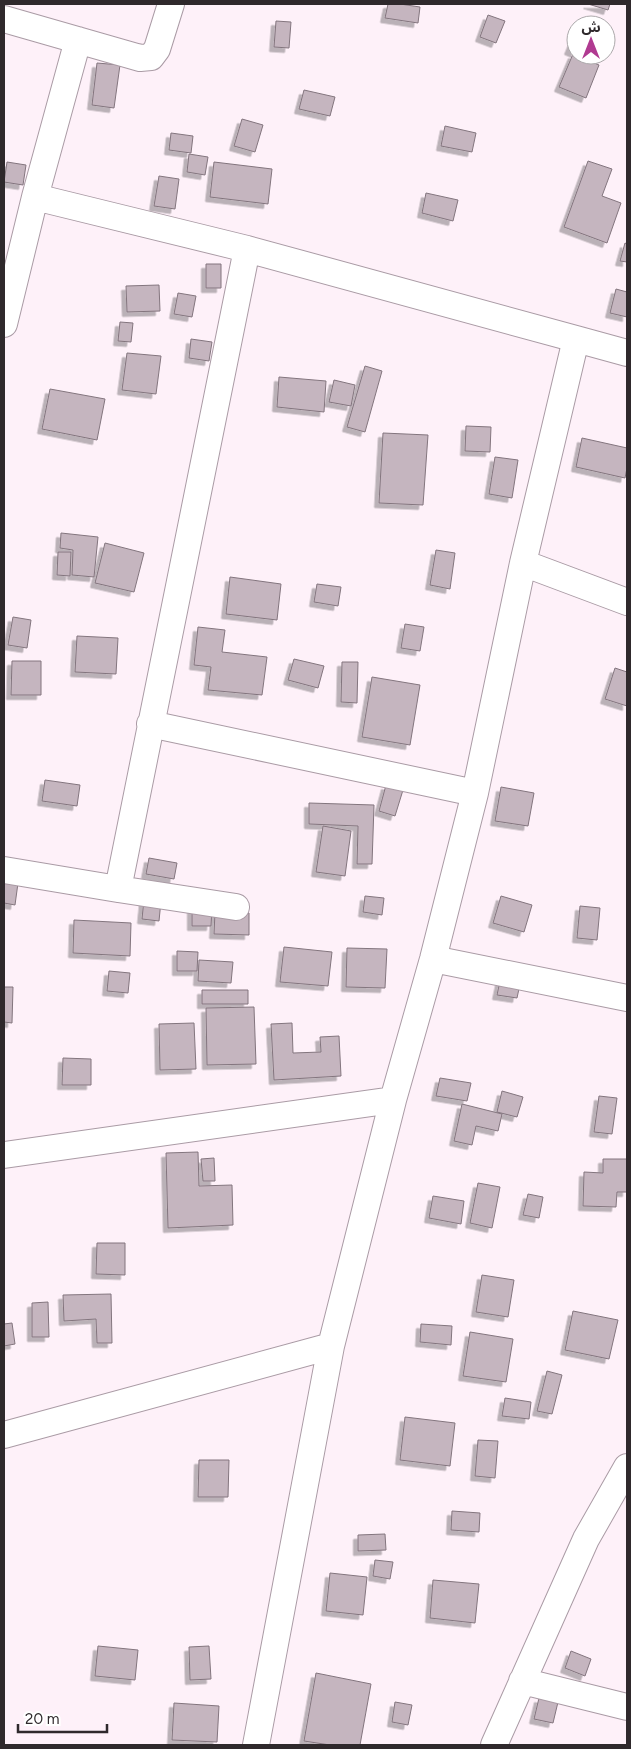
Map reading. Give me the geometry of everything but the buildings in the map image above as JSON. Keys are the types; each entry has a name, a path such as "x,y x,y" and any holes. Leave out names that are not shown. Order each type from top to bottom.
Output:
{"street":[{"path":"4,19 140,58 151,57 157,49 171,4"},
{"path":"4,324 35,198 78,40"},
{"path":"35,198 246,249 627,353"},
{"path":"118,889 246,249"},
{"path":"256,1745 331,1346 393,1100 433,960 475,793 523,564 576,339"},
{"path":"523,564 627,602"},
{"path":"150,724 475,793"},
{"path":"4,870 236,907"},
{"path":"433,960 627,998"},
{"path":"4,1155 393,1100"},
{"path":"4,1435 331,1346"},
{"path":"494,1745 586,1539 627,1466"},
{"path":"522,1681 627,1707"}]}
